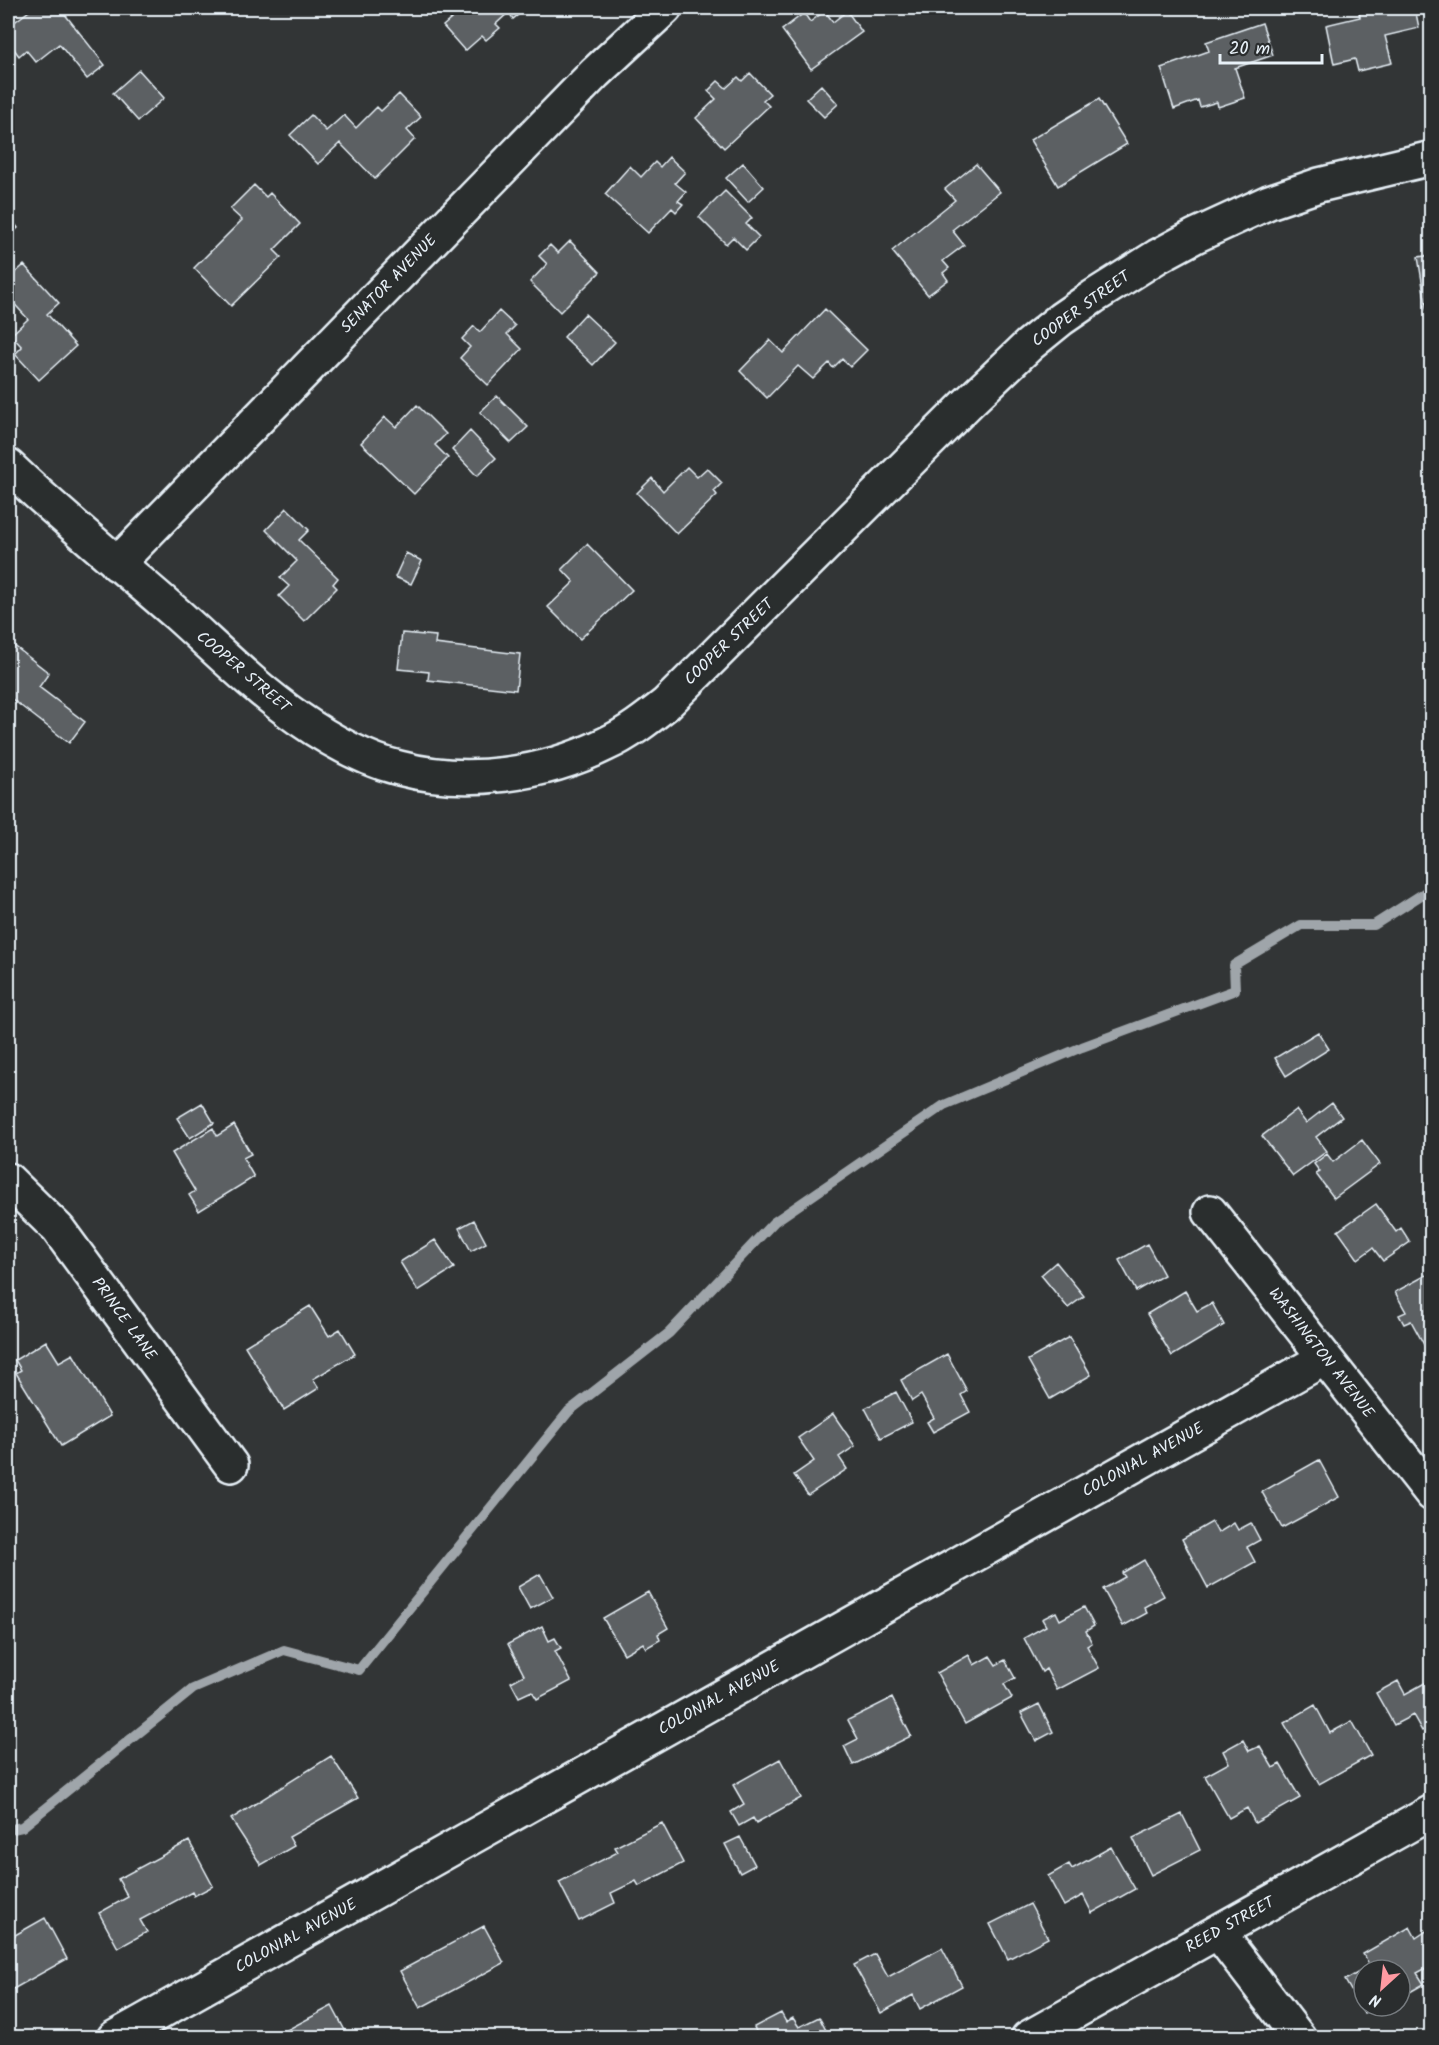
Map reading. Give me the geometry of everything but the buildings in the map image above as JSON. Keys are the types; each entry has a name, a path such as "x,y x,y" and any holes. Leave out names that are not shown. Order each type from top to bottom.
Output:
{"street":[{"name":"SENATOR AVENUE","path":"117,564 595,73 665,8"},
{"name":"COOPER STREET","path":"8,466 57,513 177,614 255,685 297,717 335,741 375,760 418,773 459,776 500,775 558,764 606,744 640,724 666,704 968,403 1029,345 1093,297 1195,236 1269,202 1318,185 1431,158"},
{"name":"PRINCE LANE","path":"8,1180 58,1229 231,1465"},
{"name":"WASHINGTON AVENUE","path":"1210,1212 1431,1494"},
{"name":"COLONIAL AVENUE","path":"114,2037 1325,1358"},
{"name":"REED STREET","path":"1028,2037 1431,1812"},
{"path":"1218,1932 1299,2037"}],"waterway":[{"path":"8,1830 22,1827 193,1689 284,1650 359,1670 569,1411 669,1333 774,1222 944,1105 1082,1047 1235,990 1234,965 1301,925 1374,925 1432,888"}]}
